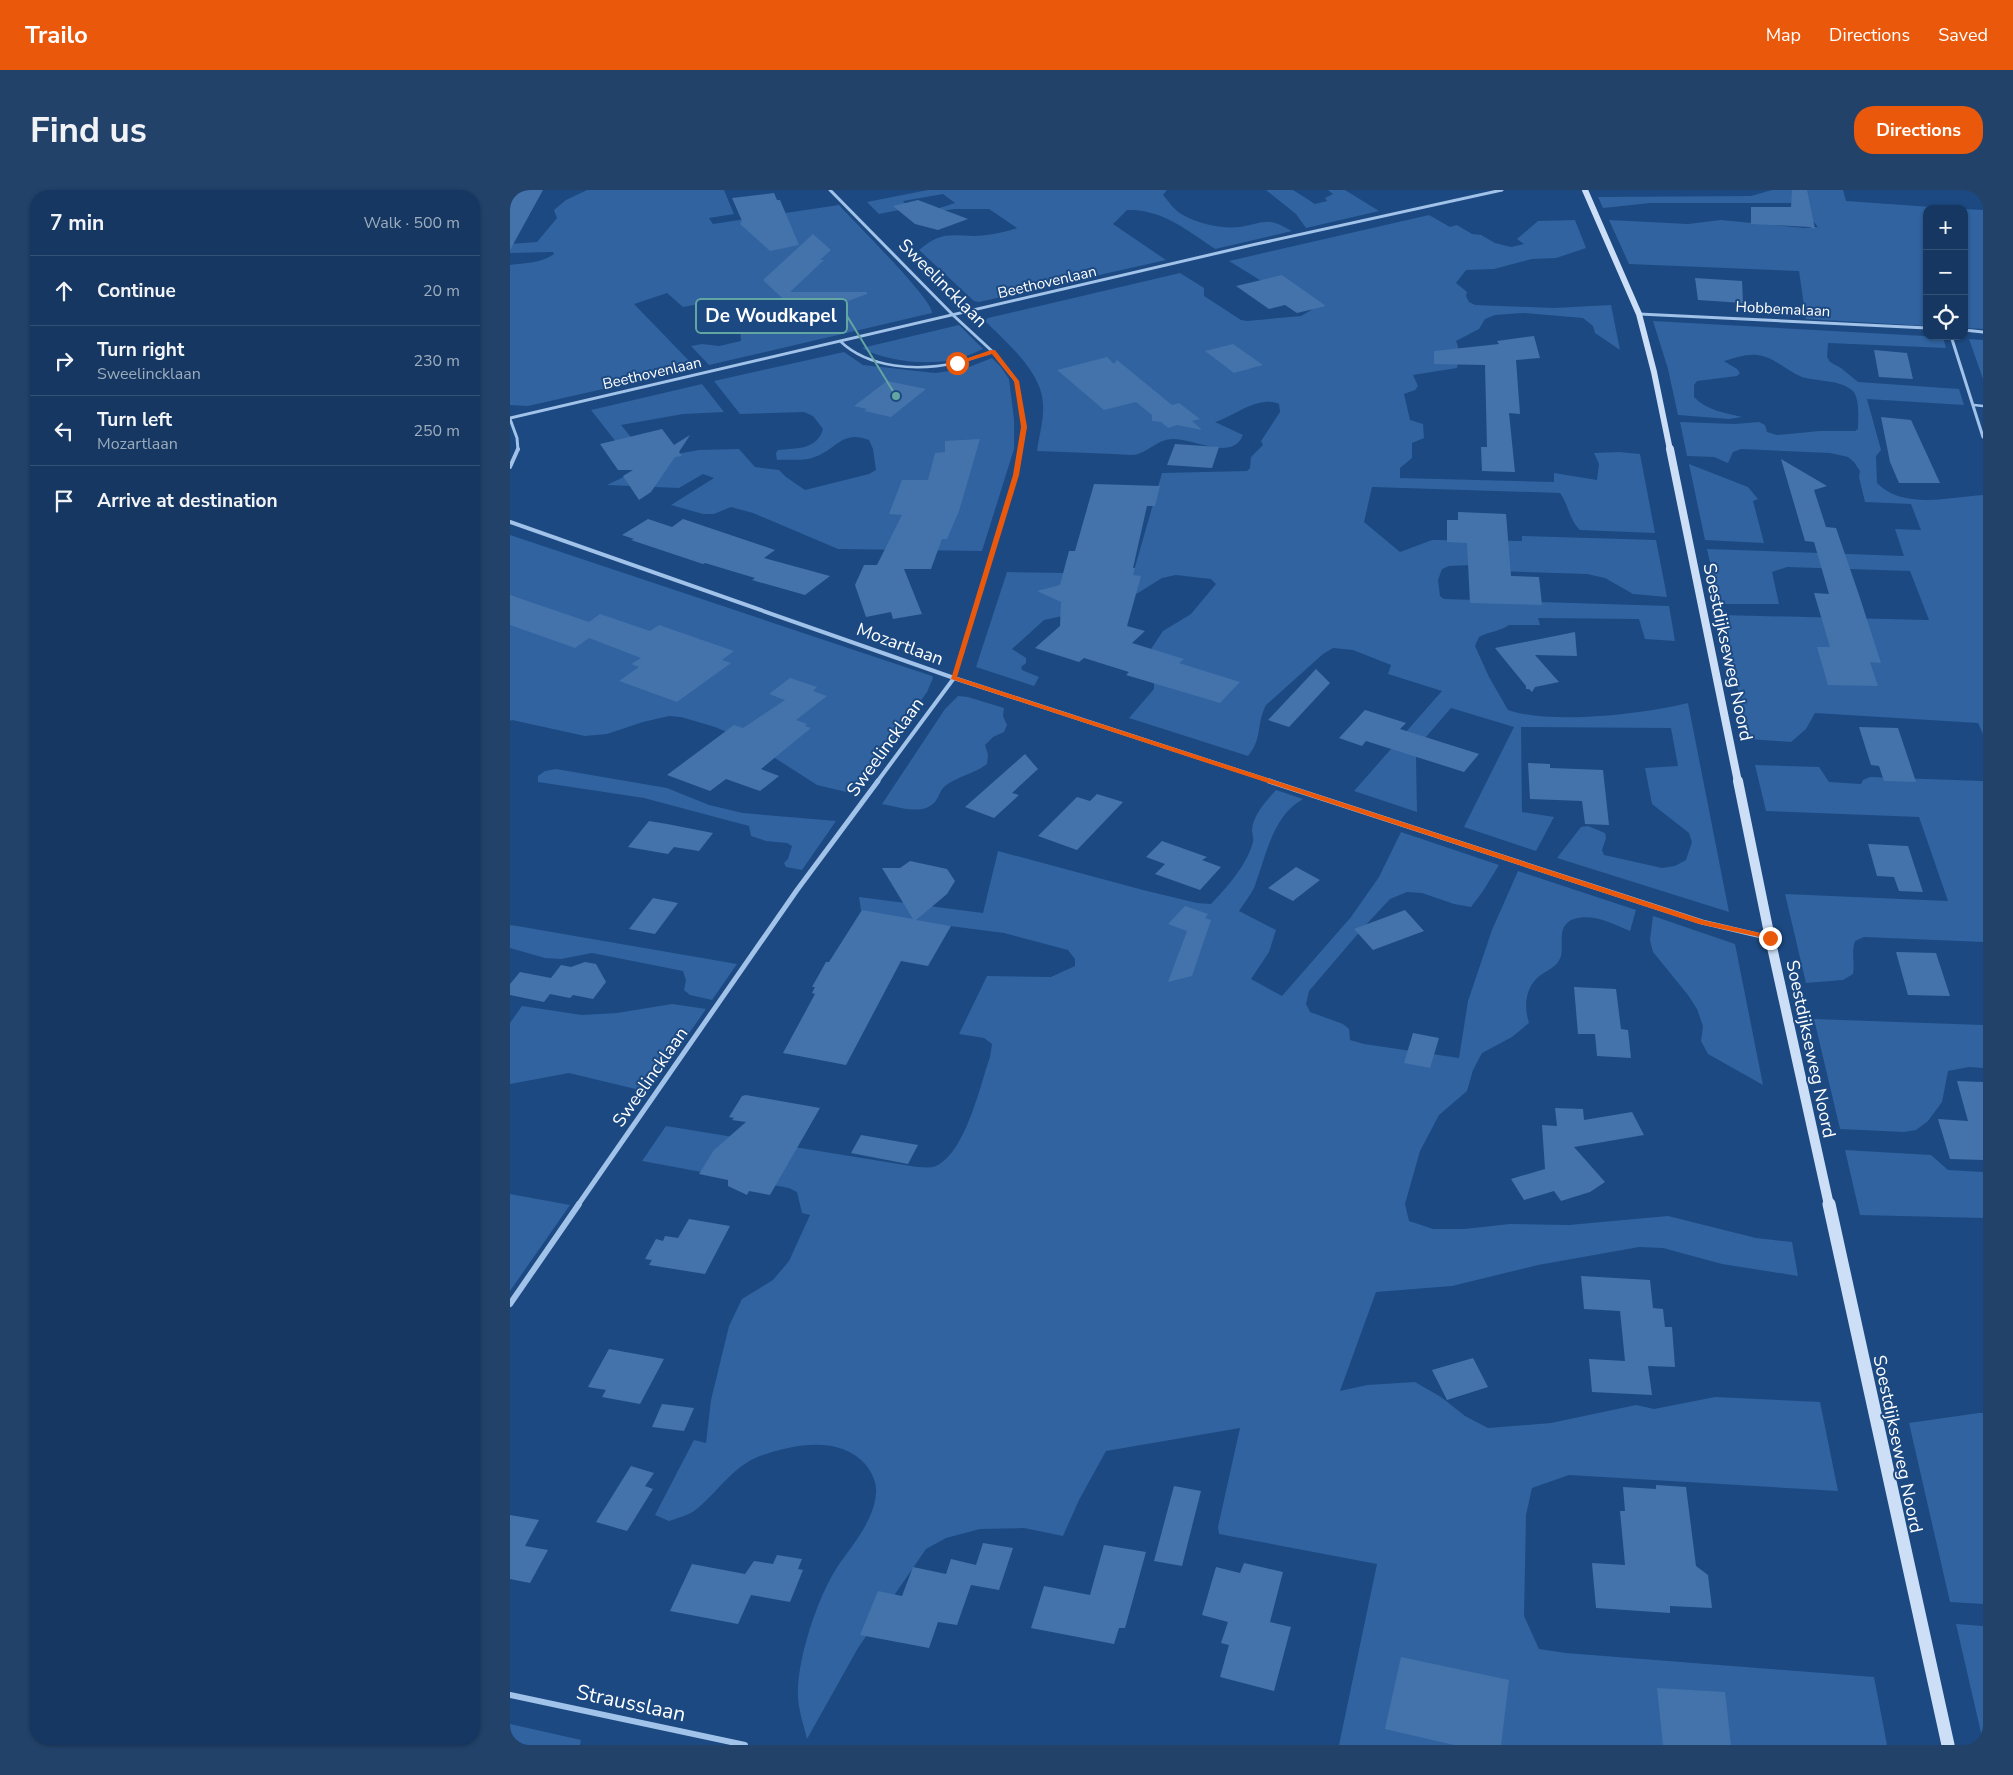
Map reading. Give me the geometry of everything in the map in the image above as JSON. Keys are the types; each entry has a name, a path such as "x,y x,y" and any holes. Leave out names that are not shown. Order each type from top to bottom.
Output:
{"main road":[{"name":"Soestdijkseweg Noord","path":"1585,190 1639,314 1654,372 1770,938 1948,1745"}],"street":[{"name":"Sweelincklaan","path":"510,1304 797,890 954,678 1016,475 1024,427 1016,381 993,352 954,316 830,190"},
{"name":"Beethovenlaan","path":"510,418 1252,245 1502,190"},
{"name":"Hobbemalaan","path":"1639,314 1923,328"},
{"path":"1968,330 1983,332"},
{"path":"1952,340 1983,437"},
{"path":"510,418 519,438 515,460 510,468"},
{"name":"Mozartlaan","path":"510,522 954,678 1702,922 1770,938"},
{"name":"Strausslaan","path":"510,1695 745,1745"}],"lane":[{"path":"840,341 850,351 868,360 908,366 934,367 957,363 993,352"},
{"path":"1974,405 1983,406"}],"shaded area":[{"path":"587,190 724,190 734,214 709,218 713,224 839,205 920,292 932,313 709,365 691,346 702,344 719,346 741,341 740,323 710,302 683,307 667,293 634,304 696,368 528,406 510,405 510,265 538,261 554,254 553,252 510,253 510,244 537,242 557,218 554,210 566,200"},
{"path":"928,190 1167,190 1163,195 1177,211 1203,223 1240,227 1271,222 1292,231 1215,249 1174,222 1151,213 1127,210 1113,224 1166,260 979,302 974,301 919,250 939,237 985,235 1017,228 989,209 955,209 924,213 955,203 943,194 903,201 909,208 879,214 867,202"},
{"path":"1266,190 1293,190 1315,204 1327,201 1325,198 1333,194 1328,190 1345,190 1379,211 1306,228 1296,214"},
{"path":"1772,190 1843,190 1846,201 1923,206 1923,326 1806,319 1799,271 1629,264 1609,220 1688,224 1721,220 1804,228 1818,227 1798,203 1651,203 1603,208 1598,197 1751,196"},
{"path":"1968,209 1983,210 1983,329 1968,328"},
{"path":"1429,215 1450,227 1457,225 1472,234 1481,235 1495,243 1511,247 1524,244 1517,239 1538,221 1575,220 1586,248 1556,258 1532,259 1494,269 1466,270 1456,283 1467,292 1466,296 1469,302 1475,305 1554,308 1611,305 1620,350 1595,333 1593,326 1583,318 1523,313 1495,315 1485,319 1479,329 1456,341 1459,354 1457,368 1413,375 1418,386 1415,390 1404,394 1410,420 1423,424 1424,438 1412,443 1412,458 1400,468 1400,478 1554,482 1554,473 1597,480 1599,464 1594,453 1619,452 1640,454 1655,533 1580,530 1560,493 1372,487 1364,522 1400,552 1432,540 1522,541 1522,536 1656,540 1667,597 1633,594 1605,578 1587,574 1497,571 1473,565 1449,566 1442,569 1438,580 1440,596 1444,599 1669,606 1675,641 1645,639 1639,619 1538,618 1540,625 1509,625 1479,637 1475,646 1489,677 1508,710 1548,717 1572,717 1623,714 1688,703 1729,912 1557,858 1581,827 1588,826 1605,833 1606,838 1602,850 1604,855 1662,868 1675,866 1686,860 1692,842 1689,833 1652,804 1645,768 1678,766 1671,728 1521,727 1522,812 1554,817 1536,851 1464,827 1514,727 1451,708 1419,745 1416,757 1417,812 1354,791 1442,691 1388,674 1391,665 1353,650 1333,648 1323,654 1266,705 1261,718 1256,743 1248,756 1129,718 1154,689 1154,682 1145,658 1163,631 1191,614 1216,584 1211,579 1176,575 1162,578 1138,593 1081,612 1044,620 1012,649 1026,658 1026,663 1021,667 1022,670 1039,677 1034,686 976,667 1007,572 1133,574 1162,473 1247,471 1250,468 1251,457 1263,445 1261,441 1280,412 1279,404 1263,402 1247,407 1215,422 1243,435 1238,443 1230,447 1211,447 1168,439 1138,454 1132,455 1037,451 1043,405 1037,381 1013,348 985,321 988,318 1180,273 1204,288 1204,296 1241,320 1301,316 1313,309 1294,301 1229,261"},
{"path":"1653,321 1923,336 1923,340 1944,340 1946,348 1828,343 1827,357 1830,362 1841,368 1858,382 1959,389 1964,405 1867,399 1881,450 1876,456 1877,483 1900,497 1913,499 1927,500 1983,495 1983,734 1978,723 1815,713 1806,729 1791,742 1749,739 1721,615 1929,620 1910,571 1787,567 1772,572 1779,604 1719,604 1707,549 1904,556 1895,529 1921,530 1911,504 1865,502 1859,477 1860,471 1848,457 1830,453 1741,449 1733,452 1728,463 1714,457 1687,456 1680,422 1734,424 1759,422 1765,425 1767,432 1777,435 1820,431 1855,431 1858,429 1857,399 1853,391 1848,387 1842,384 1802,377 1763,356 1740,356 1724,361 1737,369 1740,373 1737,376 1697,381 1694,385 1694,397 1704,405 1716,410 1742,417 1729,419 1678,415 1668,369"},
{"path":"959,325 983,349 957,359 919,362 895,359 872,353 862,348"},
{"path":"1969,339 1983,340 1983,379"},
{"path":"844,352 863,365 935,373 964,369 992,358 1001,367 1009,379 1014,419 1014,449 982,551 838,549 753,513 731,507 714,514 703,514 671,505 714,478 703,474 679,488 607,485 638,470 591,410 702,384 724,412 683,414 621,425 649,459 699,450 739,449 755,467 779,470 805,490 869,474 876,470 873,449 869,440 859,437 845,439 812,458 777,460 776,453 778,450 805,447 816,441 823,429 813,416 804,412 740,414 714,381"},
{"path":"1689,464 1748,487 1758,499 1753,501 1764,543 1705,540"},
{"path":"510,535 932,676 933,678 927,692 855,794 817,785 750,742 715,727 681,717 669,716 607,734 585,736 510,721"},
{"path":"958,696 968,697 1004,708 1003,716 1007,725 1004,732 993,737 985,745 988,755 987,764 945,786 935,802 924,809 917,810 882,804 945,709"},
{"path":"1755,765 1819,767 1829,782 1861,784 1863,780 1870,777 1983,781 1983,942 1864,937 1855,941 1853,974 1843,980 1806,983 1785,894 1948,901 1919,817 1766,811"},
{"path":"556,769 667,788 709,805 743,813 836,821 802,870 786,867 784,863 788,859 792,846 787,843 766,841 751,836 749,826 644,798 538,782 538,776 545,771"},
{"path":"1276,790 1303,799 1292,806 1277,826 1254,888 1239,911 1276,930 1269,952 1251,979 1282,996 1351,917 1379,877 1401,832 1499,865 1471,907 1454,904 1422,893 1407,892 1390,899 1309,991 1306,1004 1310,1012 1343,1024 1349,1029 1350,1040 1364,1044 1459,1058 1468,1001 1492,930 1518,871 1636,910 1630,931 1603,920 1588,917 1574,919 1565,926 1562,935 1561,956 1557,964 1536,979 1528,994 1526,1011 1529,1023 1512,1037 1482,1053 1473,1070 1467,1091 1439,1115 1420,1151 1405,1204 1409,1221 1433,1229 1464,1229 1510,1224 1569,1225 1668,1216 1756,1238 1792,1242 1798,1276 1722,1264 1663,1248 1639,1247 1538,1265 1452,1286 1376,1292 1340,1391 1367,1385 1415,1382 1441,1397 1465,1416 1488,1428 1551,1423 1636,1405 1654,1409 1715,1397 1820,1402 1838,1491 1569,1475 1532,1488 1526,1515 1524,1616 1539,1649 1566,1653 1874,1677 1887,1745 1339,1745 1377,1564 1219,1534 1218,1527 1240,1428 1106,1451 1079,1500 1063,1536 1024,1528 980,1529 946,1538 926,1549 858,1648 807,1739 798,1698 800,1667 809,1631 822,1597 836,1569 861,1533 871,1514 876,1486 874,1478 866,1465 843,1449 830,1446 816,1445 787,1448 760,1456 741,1467 694,1511 669,1521 655,1515 694,1440 706,1443 711,1400 729,1326 742,1299 773,1280 789,1261 810,1215 802,1213 797,1192 789,1188 642,1161 666,1126 917,1167 933,1167 944,1161 954,1150 962,1135 970,1119 990,1057 992,1044 984,1038 959,1034 987,976 1051,977 1075,966 1075,959 1068,950 1004,933 880,917 861,910 859,897 983,913 998,851 1143,890 1197,903 1211,904 1230,883 1246,859 1253,842 1252,830 1255,819 1261,808"},
{"path":"1653,916 1735,944 1763,1085 1708,1054 1701,1041 1703,1026 1697,1009 1653,952 1650,940"},
{"path":"510,925 737,964 712,1000 690,995 684,990 686,980 683,971 592,953 561,959 545,958 510,948"},
{"path":"672,1004 706,1009 648,1092 569,1073 510,1084 510,1023 522,1006 582,1015 617,1013"},
{"path":"1814,1019 1983,1025 1983,1068 1969,1067 1948,1071 1942,1102 1928,1121 1916,1130 1904,1132 1840,1129"},
{"path":"1845,1150 1931,1155 1948,1170 1983,1172 1983,1218 1860,1215"},
{"path":"510,1194 570,1205 510,1291"},
{"path":"1983,1413 1983,1604 1950,1602 1909,1423"},
{"path":"1956,1624 1983,1626 1983,1737 1982,1737"},
{"path":"510,1724 581,1740 580,1745 510,1745"}],"building":[{"path":"510,190 543,190 510,250"},
{"path":"1792,190 1807,190 1815,229 1810,227 1751,224 1751,207 1791,207"},
{"path":"774,193 777,200 780,200 799,245 770,251 740,224 742,221 732,198"},
{"path":"918,200 968,219 938,230 915,224 893,206"},
{"path":"813,234 831,250 820,260 824,260 790,292 867,292 867,294 813,314 783,321 765,302 782,298 763,280"},
{"path":"1282,275 1326,306 1297,313 1285,305 1269,309 1236,286"},
{"path":"1695,278 1742,281 1743,303 1698,300"},
{"path":"1534,336 1540,358 1516,360 1520,414 1509,413 1515,472 1482,471 1481,447 1487,447 1485,365 1434,364 1434,351 1499,344 1497,341"},
{"path":"1233,344 1263,365 1234,373 1205,351"},
{"path":"1874,350 1907,353 1913,379 1879,377"},
{"path":"1107,357 1114,364 1117,360 1172,405 1179,403 1200,419 1192,421 1202,430 1177,425 1168,428 1161,422 1152,421 1152,415 1136,402 1104,410 1057,370"},
{"path":"887,381 926,389 891,417 864,411 867,409 854,406"},
{"path":"1881,417 1911,420 1940,483 1899,483 1890,462"},
{"path":"662,429 674,445 690,435 679,452 682,456 675,457 651,492 639,500 623,476 633,470 618,470 600,444"},
{"path":"980,439 959,511 947,539 942,539 931,569 904,569 922,614 893,619 891,612 866,617 855,585 864,565 877,565 902,515 889,514 902,480 928,480 935,453 945,452 945,441"},
{"path":"1175,444 1219,447 1212,468 1167,465"},
{"path":"1781,459 1827,486 1814,490 1826,527 1836,528 1859,595 1881,663 1870,662 1878,686 1828,685 1817,647 1830,647 1814,593 1829,594 1814,542 1805,541"},
{"path":"1094,484 1160,486 1155,506 1147,506 1133,568 1135,568 1133,575 1141,576 1127,626 1145,631 1132,643 1184,659 1179,663 1240,682 1220,703 1126,675 1129,672 1084,658 1079,662 1035,648 1060,626 1061,602 1037,591 1060,585 1069,551 1075,551"},
{"path":"1458,512 1506,514 1511,576 1539,577 1542,605 1470,603 1467,543 1447,542 1447,520 1458,520"},
{"path":"648,519 672,527 683,519 775,550 764,558 830,576 805,595 752,580 755,578 703,564 631,540 634,539 622,535"},
{"path":"510,595 589,622 600,614 650,631 659,625 734,651 722,660 731,663 677,702 619,681 639,667 631,664 641,658 589,638 575,648 510,625"},
{"path":"1575,632 1577,656 1535,655 1559,682 1535,687 1532,692 1526,689 1526,686 1495,648"},
{"path":"1316,669 1330,683 1289,727 1268,720"},
{"path":"790,678 817,687 813,691 827,696 796,720 807,724 805,726 811,728 761,769 779,776 760,791 726,779 710,791 667,775 734,725 743,728 785,700 769,694"},
{"path":"1365,710 1406,723 1400,729 1479,754 1464,772 1366,741 1362,746 1339,738"},
{"path":"1859,727 1898,728 1916,782 1884,781 1879,766 1871,765"},
{"path":"1025,754 1038,769 1012,793 1019,795 994,818 965,807"},
{"path":"1528,763 1550,764 1550,768 1603,770 1609,825 1585,824 1582,801 1530,799"},
{"path":"1097,794 1123,802 1077,850 1038,836 1077,797 1090,801"},
{"path":"649,821 713,833 699,851 674,847 668,854 628,847"},
{"path":"1162,841 1207,857 1202,860 1221,867 1200,890 1155,874 1165,864 1146,857"},
{"path":"1868,844 1908,846 1923,892 1899,891 1894,877 1877,876"},
{"path":"910,861 947,869 955,881 947,894 916,920 951,926 928,966 901,961 846,1065 783,1053 815,994 812,993 815,987 812,987 826,962 829,962 862,910 913,919 882,868 900,868"},
{"path":"1296,867 1320,880 1293,901 1268,888"},
{"path":"653,898 678,903 655,934 629,929"},
{"path":"1185,906 1208,914 1205,918 1211,920 1192,976 1168,982 1187,931 1168,924"},
{"path":"1405,910 1424,931 1373,950 1354,929"},
{"path":"1896,952 1936,953 1950,996 1908,995"},
{"path":"585,962 596,964 606,982 593,999 573,995 570,998 550,994 544,1002 510,995 510,984 520,972 551,978 561,965 571,967"},
{"path":"1574,987 1616,989 1621,1029 1628,1030 1631,1058 1597,1056 1595,1034 1578,1034"},
{"path":"1413,1033 1439,1038 1430,1068 1404,1063"},
{"path":"1957,1081 1983,1082 1983,1160 1950,1159 1938,1119 1968,1121"},
{"path":"746,1095 820,1108 770,1195 749,1191 747,1195 728,1186 728,1180 699,1174 714,1150 746,1122 732,1120 734,1118 729,1117 742,1096"},
{"path":"1555,1108 1583,1109 1584,1120 1632,1112 1644,1135 1574,1147 1605,1182 1590,1192 1561,1201 1554,1191 1524,1200 1511,1179 1545,1169 1542,1125 1557,1126"},
{"path":"861,1135 918,1145 908,1164 851,1153"},
{"path":"689,1219 730,1226 705,1274 649,1265 652,1260 645,1259 656,1239 663,1241 665,1236 678,1238"},
{"path":"1581,1276 1650,1280 1653,1308 1663,1309 1665,1327 1672,1327 1675,1367 1648,1366 1652,1395 1592,1392 1589,1359 1625,1361 1620,1311 1584,1309"},
{"path":"609,1349 664,1359 640,1404 602,1397 606,1390 588,1387"},
{"path":"1473,1358 1488,1387 1447,1400 1432,1370"},
{"path":"662,1404 694,1408 684,1431 652,1427"},
{"path":"631,1466 654,1473 645,1486 653,1489 627,1531 596,1522"},
{"path":"1656,1485 1686,1487 1696,1566 1708,1575 1712,1608 1670,1606 1670,1613 1596,1608 1592,1563 1625,1565 1620,1511 1625,1511 1623,1487 1656,1489"},
{"path":"1174,1486 1201,1491 1182,1566 1154,1561"},
{"path":"510,1515 539,1520 525,1546 548,1550 530,1583 510,1579"},
{"path":"983,1543 1013,1548 999,1590 971,1585 957,1625 938,1622 929,1648 860,1635 878,1591 902,1596 913,1567 946,1574 951,1559 976,1565"},
{"path":"1104,1545 1146,1552 1125,1628 1119,1628 1114,1644 1031,1628 1044,1586 1090,1595"},
{"path":"777,1555 802,1559 798,1569 803,1570 790,1602 751,1595 738,1624 670,1611 692,1564 745,1574 754,1561 773,1564"},
{"path":"1244,1563 1283,1572 1270,1622 1291,1627 1274,1691 1220,1677 1229,1645 1221,1643 1228,1622 1202,1615 1216,1567 1240,1573"},
{"path":"1401,1657 1509,1680 1501,1745 1454,1745 1385,1729"},
{"path":"1657,1688 1725,1692 1731,1745 1663,1745"}],"place":[{"name":"De Woudkapel","path":"896,396"}],"route":[{"path":"957,363 993,352 1016,381 1024,427 1016,475 954,678 1702,922 1770,938"}]}
